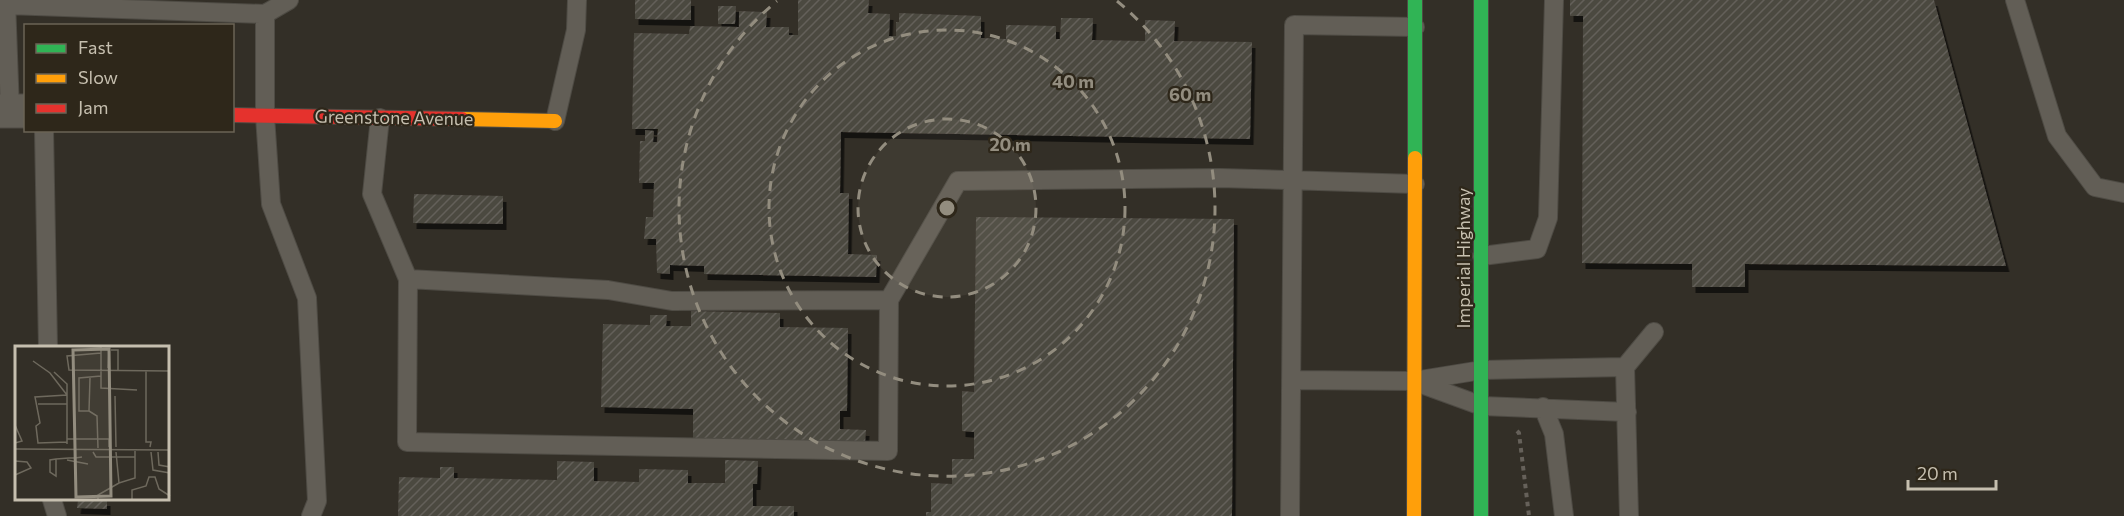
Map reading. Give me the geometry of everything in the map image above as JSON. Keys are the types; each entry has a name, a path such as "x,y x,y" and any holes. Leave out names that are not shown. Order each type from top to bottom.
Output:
{"main road":[{"path":"1414,516 1415,0"},
{"name":"Imperial Highway","path":"1481,0 1481,516"},
{"name":"Greenstone Avenue","path":"234,115 555,121"}],"lane":[{"path":"12,111 6,2 265,14 289,0"},
{"path":"555,121 576,30 577,0"},
{"path":"1482,256 1537,249 1548,218 1554,0"},
{"path":"2015,0 2057,136 2095,187 2124,193"},
{"path":"265,14 265,116 271,204 307,298 316,501 311,516"},
{"path":"1290,516 1294,25 1415,27"},
{"path":"380,118 372,194 408,279 407,442 888,451 889,300 958,181 1220,178 1415,184"},
{"path":"44,132 48,346"},
{"path":"408,279 608,290 672,301 889,300"},
{"path":"1629,516 1625,367 1654,332"},
{"path":"1291,380 1414,381 1482,370 1625,367"},
{"path":"1414,381 1482,406 1627,412"},
{"path":"1543,407 1554,434 1564,516"},
{"path":"52,501 57,516"}],"path":[{"path":"1514,429 1519,433 1529,516"}],"building":[{"path":"635,0 691,0 691,20 635,19"},
{"path":"798,0 869,0 868,13 890,14 889,36 896,36 896,22 899,22 899,13 981,16 981,38 1006,39 1006,25 1056,26 1056,39 1060,39 1061,18 1093,18 1092,40 1145,41 1145,20 1175,21 1174,41 1252,42 1250,139 841,132 840,193 849,193 848,254 877,255 876,277 704,274 704,266 670,265 670,274 657,273 656,239 644,239 646,217 653,217 654,183 639,183 640,141 645,141 645,130 654,131 653,142 657,142 658,129 632,129 634,33 689,34 690,26 739,27 739,11 767,12 766,27 789,27 789,35 798,35"},
{"path":"1570,0 1934,0 2006,266 1745,264 1745,287 1692,287 1692,264 1582,263 1583,16 1570,16"},
{"path":"718,6 736,6 735,24 718,24"},
{"path":"414,194 503,196 503,224 413,223"},
{"path":"976,217 1234,219 1232,516 926,516 926,512 931,512 931,483 952,484 952,459 974,459 974,432 962,431 962,391 974,392"},
{"path":"691,311 780,313 780,327 848,328 847,411 840,411 840,429 866,430 865,442 693,439 693,409 601,407 603,324 650,325 650,315 667,315 666,326 691,326"},
{"path":"725,460 758,461 757,484 753,484 753,506 794,506 794,516 398,516 399,477 440,478 440,467 454,467 454,478 557,480 557,461 594,462 594,481 639,482 639,469 688,470 688,483 725,483"},
{"path":"78,501 107,501 107,509 77,508"}],"traffic: fast":[{"path":"1415,0 1415,158"},
{"path":"1481,0 1481,516"}],"traffic: slow":[{"path":"462,119 555,121"},
{"path":"1414,516 1415,158"}],"traffic: jam":[{"path":"234,115 462,119"}]}
